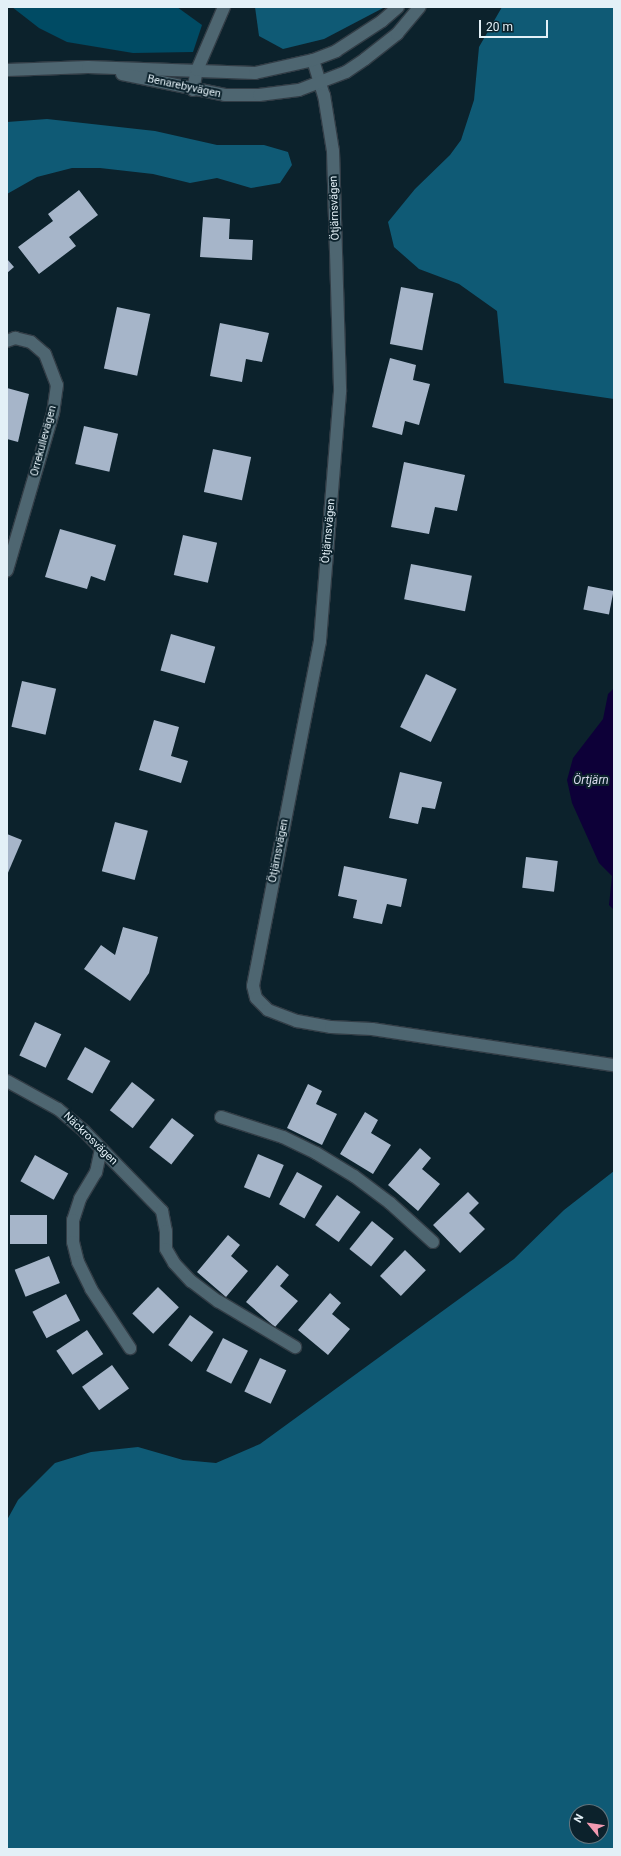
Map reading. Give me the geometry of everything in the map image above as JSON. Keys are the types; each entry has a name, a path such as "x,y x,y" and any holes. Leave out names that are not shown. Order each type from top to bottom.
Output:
{"street":[{"path":"193,90 197,70 224,7"},
{"name":"Benarebyvägen","path":"7,70 88,67 256,73 313,60 356,39 382,21 398,7"},
{"name":"Benarebyvägen","path":"88,67 193,90 225,95 259,95 299,90 321,83 365,59 397,34 420,7"},
{"name":"Ötjärnsvägen","path":"313,60 321,83 333,150 340,392 320,641 253,986 256,998 268,1010 297,1021 318,1025 372,1029 614,1065"},
{"name":"Orrekullevägen","path":"7,341 14,338 31,342 45,354 57,385 53,413 7,570"},
{"name":"Näckrosvägen","path":"7,1081 58,1109 102,1149 162,1210 166,1231 166,1249 174,1263 191,1281 218,1301 295,1347"},
{"path":"221,1117 282,1137 316,1153 354,1176 390,1203 434,1242"},
{"path":"102,1149 96,1172 80,1199 73,1220 73,1242 78,1262 91,1289 130,1348"}],"shaded area":[{"path":"12,7 177,7 202,25 193,52 133,53 67,42 39,28"},
{"path":"255,7 385,7 324,39 283,49 259,36"},
{"path":"502,7 614,7 614,399 504,383 497,311 459,284 419,269 394,247 388,222 415,189 450,155 461,140 474,100 479,47"},
{"path":"47,119 155,131 217,145 264,145 288,152 292,165 280,183 251,188 217,178 190,183 153,174 100,168 72,168 37,177 7,194 7,122"},
{"path":"614,1171 614,1849 7,1849 7,1520 18,1500 55,1463 91,1452 138,1447 183,1460 216,1463 260,1444 514,1259 564,1210"}],"water":[{"name":"Örtjärn","path":"614,688 614,910 609,905 612,876 599,863 572,803 567,780 573,758 603,719 608,694"}],"building":[{"path":"79,190 98,215 69,237 76,246 39,274 18,247 53,221 48,214"},
{"path":"203,217 230,219 229,239 253,240 252,260 200,257"},
{"path":"7,259 14,267 7,273"},
{"path":"401,287 433,293 422,350 390,344"},
{"path":"117,307 150,314 137,376 104,369"},
{"path":"220,323 269,333 262,362 246,359 242,382 210,376"},
{"path":"390,358 416,365 413,380 430,384 419,425 405,421 402,435 372,427"},
{"path":"7,388 29,394 18,442 7,439"},
{"path":"84,426 118,434 109,472 75,464"},
{"path":"213,449 251,457 242,500 204,492"},
{"path":"404,462 465,475 457,511 435,507 429,534 391,527"},
{"path":"60,529 116,545 105,581 91,576 87,589 45,577"},
{"path":"183,535 217,543 208,583 174,575"},
{"path":"411,564 472,576 465,611 404,599"},
{"path":"588,586 614,591 609,615 583,610"},
{"path":"171,634 215,647 205,683 161,671"},
{"path":"426,674 457,689 431,742 400,727"},
{"path":"22,681 56,689 46,735 11,727"},
{"path":"154,720 179,727 171,756 188,761 181,783 139,770"},
{"path":"400,772 442,782 435,809 422,807 418,824 389,818"},
{"path":"115,822 148,831 135,880 102,871"},
{"path":"7,834 22,840 7,875"},
{"path":"526,857 558,861 554,892 522,888"},
{"path":"344,866 407,879 401,907 387,904 382,924 353,918 357,900 338,896"},
{"path":"123,927 158,937 149,973 130,1001 84,969 101,945 115,955"},
{"path":"35,1022 61,1034 46,1068 19,1056"},
{"path":"85,1047 110,1061 92,1093 67,1079"},
{"path":"132,1082 155,1100 133,1128 110,1110"},
{"path":"308,1084 322,1091 316,1104 337,1114 322,1145 287,1128"},
{"path":"365,1112 378,1120 371,1133 391,1145 373,1174 340,1154"},
{"path":"172,1118 194,1135 171,1164 149,1147"},
{"path":"420,1148 431,1158 422,1169 440,1184 418,1211 388,1185"},
{"path":"258,1154 284,1165 270,1198 244,1187"},
{"path":"35,1155 68,1173 54,1200 20,1181"},
{"path":"297,1172 322,1186 304,1218 279,1204"},
{"path":"468,1192 479,1203 469,1213 485,1229 460,1253 433,1225"},
{"path":"337,1195 360,1212 339,1242 315,1225"},
{"path":"10,1215 47,1215 47,1244 10,1244"},
{"path":"372,1221 394,1239 371,1267 349,1249"},
{"path":"228,1235 240,1245 231,1256 248,1271 226,1297 197,1272"},
{"path":"405,1250 426,1270 401,1296 380,1276"},
{"path":"49,1256 60,1283 26,1297 15,1270"},
{"path":"277,1265 289,1275 280,1286 298,1301 275,1327 246,1302"},
{"path":"158,1287 179,1307 153,1334 132,1314"},
{"path":"330,1293 341,1303 332,1314 350,1329 328,1355 298,1330"},
{"path":"66,1294 80,1320 47,1338 32,1312"},
{"path":"190,1315 213,1332 192,1362 168,1345"},
{"path":"87,1330 103,1354 73,1375 56,1351"},
{"path":"223,1338 248,1351 231,1384 206,1371"},
{"path":"260,1358 286,1370 271,1404 244,1392"},
{"path":"112,1365 129,1388 99,1410 82,1387"}]}
